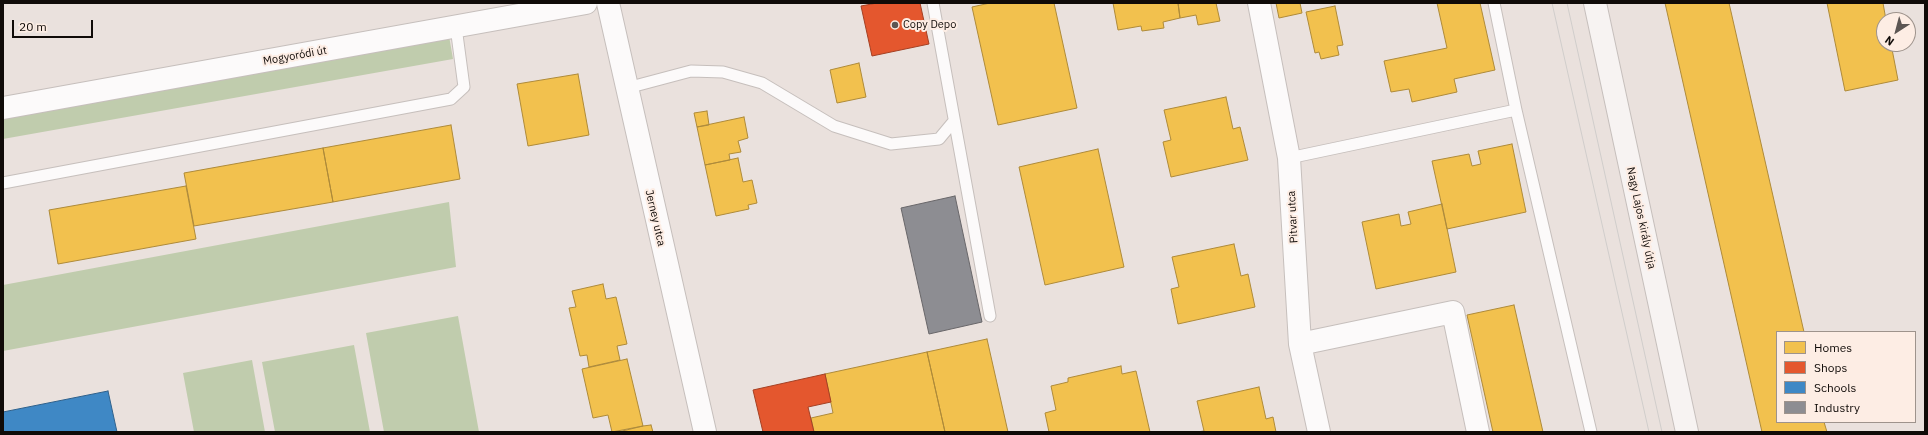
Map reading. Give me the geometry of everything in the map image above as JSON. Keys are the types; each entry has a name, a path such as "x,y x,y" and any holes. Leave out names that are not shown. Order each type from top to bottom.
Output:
{"main road":[{"name":"Nagy Lajos király útja","path":"1595,3 1687,432"}],"street":[{"name":"Mogyoródi út","path":"3,108 586,3"},
{"name":"Jerney utca","path":"608,3 705,432"},
{"name":"Pitvar utca","path":"1259,3 1289,158 1300,344 1319,432"},
{"path":"1300,344 1453,312 1478,432"}],"lane":[{"path":"933,3 990,316"},
{"path":"1494,3 1516,110 1591,432"},
{"path":"3,184 451,99 464,87 456,27"},
{"path":"627,88 691,71 723,72 762,83 834,126 891,144 939,139 954,121"},
{"path":"1289,158 1516,110"}],"green space":[{"path":"449,36 453,59 3,139 3,115"},
{"path":"449,202 456,267 3,351 3,285"},
{"path":"458,316 479,432 384,432 366,333"},
{"path":"354,345 370,432 275,432 262,362"},
{"path":"252,360 265,432 194,432 183,373"}],"building: Homes":[{"path":"990,3 1054,3 1077,108 998,125 972,7"},
{"path":"1113,3 1178,3 1180,18 1163,22 1164,28 1142,31 1141,26 1118,30"},
{"path":"1178,3 1216,3 1220,21 1198,25 1196,15 1180,18"},
{"path":"1276,3 1300,3 1302,13 1279,18"},
{"path":"1437,3 1480,3 1495,70 1454,79 1457,92 1412,102 1409,89 1391,92 1384,61 1447,48"},
{"path":"1665,3 1729,3 1804,331 1776,331 1776,423 1824,423 1827,432 1762,432"},
{"path":"1827,3 1883,3 1885,12 1876,12 1876,52 1893,52 1898,80 1845,91"},
{"path":"1335,6 1343,45 1337,46 1339,55 1321,59 1319,52 1315,53 1306,12"},
{"path":"859,63 866,97 837,103 830,70"},
{"path":"578,74 589,135 528,146 517,84"},
{"path":"1226,97 1233,129 1240,127 1248,160 1171,177 1163,142 1171,140 1164,110"},
{"path":"707,111 709,125 697,127 694,113"},
{"path":"744,117 748,138 738,141 741,152 729,154 730,160 705,165 697,127"},
{"path":"451,125 460,179 333,202 323,148"},
{"path":"1512,144 1526,212 1447,229 1432,161 1469,154 1472,166 1481,164 1478,151"},
{"path":"323,148 333,202 194,226 184,173"},
{"path":"1098,149 1124,267 1045,285 1019,167"},
{"path":"738,158 743,182 752,180 757,203 748,205 749,209 716,216 705,165"},
{"path":"186,186 196,239 58,264 49,210"},
{"path":"1442,204 1456,272 1376,289 1362,222 1399,214 1401,226 1411,224 1408,212"},
{"path":"1234,244 1241,276 1248,274 1255,307 1178,324 1171,289 1179,287 1172,257"},
{"path":"603,284 606,299 616,297 627,344 617,346 620,360 589,367 587,355 580,356 569,308 576,307 572,291"},
{"path":"1514,305 1543,432 1493,432 1467,315"},
{"path":"987,339 1008,432 945,432 927,352"},
{"path":"927,352 945,432 814,432 811,418 833,413 825,374"},
{"path":"627,359 643,426 612,432 608,415 593,418 582,369"},
{"path":"1121,366 1122,374 1136,371 1150,432 1049,432 1045,413 1056,410 1051,386 1068,382 1068,378"},
{"path":"1259,387 1266,419 1273,417 1276,432 1197,432 1204,431 1197,401"},
{"path":"651,425 653,432 618,432 643,426"}],"building: Shops":[{"name":"Copy Depo","path":"877,3 920,3 929,44 872,56 861,6"},
{"path":"825,374 831,402 808,407 814,432 763,432 753,390"}],"building: Schools":[{"path":"108,391 117,432 3,432 3,412"}],"building: Industry":[{"path":"955,196 982,322 929,334 901,208"}],"tram line":[{"path":"1552,3 1649,432"},
{"path":"1567,3 1662,432"}],"place":[{"name":"Copy Depo","path":"895,25"}]}
